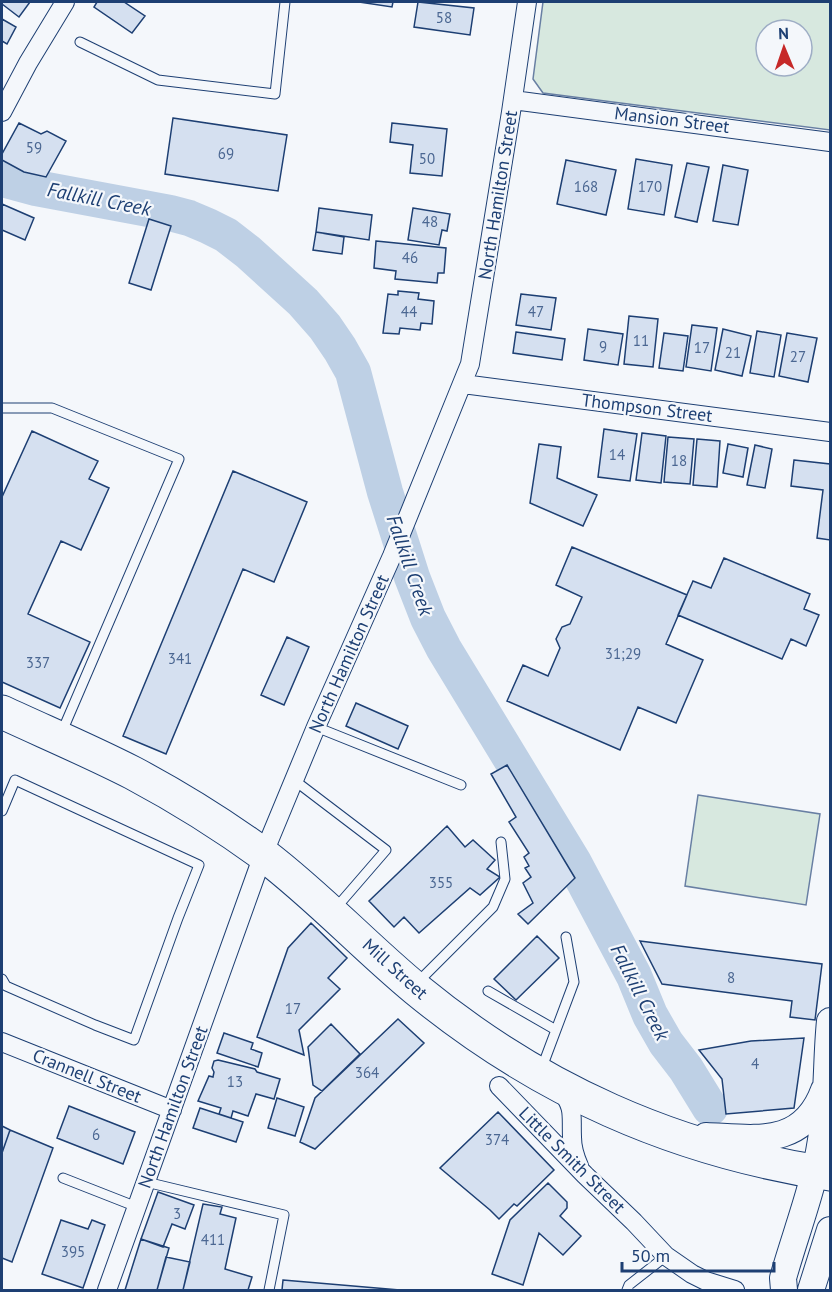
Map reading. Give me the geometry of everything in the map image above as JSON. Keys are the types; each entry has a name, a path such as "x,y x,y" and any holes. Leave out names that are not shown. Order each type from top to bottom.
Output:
{"highway":[{"name":"Mill Street","path":"2,712 124,769 206,816 292,878 413,987 476,1035 546,1079 604,1108 673,1135 742,1156 823,1173"}],"street":[{"path":"2,112 65,2"},
{"name":"North Hamilton Street","path":"107,1290 263,855 316,727 392,556 470,364 527,2"},
{"name":"Mansion Street","path":"513,100 831,142"},
{"name":"Thompson Street","path":"463,384 831,432"},
{"path":"784,1290 783,1278 823,1173 822,1132 831,1021"},
{"name":"Crannell Street","path":"2,1042 172,1110"},
{"path":"673,1135 753,1138 781,1135 808,1117 821,1096 828,1075"},
{"path":"546,1079 561,1090 567,1098 571,1108 573,1149 585,1175"},
{"name":"Little Smith Street","path":"499,1086 666,1256 706,1281 735,1290"},
{"path":"811,1290 826,1264 831,1230"}],"lane":[{"path":"80,42 158,80 275,94 285,2"},
{"path":"2,408 52,408 179,459 59,738"},
{"path":"316,727 461,785"},
{"path":"2,811 15,780 199,865 134,1040 6,986 2,980"},
{"path":"294,780 386,850 332,913"},
{"path":"413,987 494,907 505,879 501,842"},
{"path":"546,1079 556,1030 574,982 566,937"},
{"path":"488,991 556,1030"},
{"path":"63,1178 137,1207"},
{"path":"146,1182 284,1215 269,1290"},
{"path":"627,1290 629,1285 666,1256"}],"shaded area":[{"path":"543,2 830,2 830,130 543,93 533,79"},
{"path":"698,795 820,814 806,905 685,886"}],"building":[{"path":"2,2 30,2 19,17"},
{"path":"97,2 124,2 145,16 132,33 94,7"},
{"path":"359,2 393,2 392,7"},
{"path":"418,2 474,8 470,35 414,27"},
{"path":"2,19 16,27 7,44 2,41"},
{"path":"173,118 287,135 278,191 165,174"},
{"path":"19,123 41,134 47,131 66,141 46,177 24,172 2,160 2,154"},
{"path":"392,123 447,129 442,176 410,173 413,145 390,142"},
{"path":"636,159 672,165 664,215 628,209"},
{"path":"566,160 616,170 606,215 557,204"},
{"path":"687,163 709,167 697,222 675,217"},
{"path":"723,165 748,170 738,225 713,221"},
{"path":"2,204 34,218 25,240 2,230"},
{"path":"319,208 372,215 369,240 316,232"},
{"path":"413,208 450,214 447,231 442,230 439,245 408,240"},
{"path":"149,219 171,226 151,290 129,283"},
{"path":"316,232 344,237 342,254 313,250"},
{"path":"376,241 446,248 444,273 438,273 437,283 395,279 396,271 374,268"},
{"path":"398,291 419,293 418,299 434,301 432,324 421,323 420,330 400,328 399,334 383,333 388,294 398,295"},
{"path":"521,294 556,298 551,330 516,325"},
{"path":"629,316 658,319 653,367 624,364"},
{"path":"692,325 717,328 711,371 686,367"},
{"path":"588,329 623,334 618,365 584,360"},
{"path":"723,329 751,336 742,376 715,370"},
{"path":"757,331 781,335 774,377 750,373"},
{"path":"516,332 565,339 562,360 513,353"},
{"path":"664,333 688,336 683,371 659,368"},
{"path":"787,333 817,338 808,382 779,376"},
{"path":"604,429 637,434 630,481 598,477"},
{"path":"32,431 98,461 89,479 109,488 81,550 61,541 28,614 90,642 60,708 2,682 2,497"},
{"path":"642,433 666,436 661,483 636,480"},
{"path":"668,437 694,439 690,484 664,482"},
{"path":"697,439 720,441 717,487 693,485"},
{"path":"539,444 561,447 557,478 597,495 583,526 530,503"},
{"path":"728,444 748,448 743,477 723,473"},
{"path":"755,445 772,449 765,488 747,485"},
{"path":"794,460 830,464 830,540 817,538 823,490 791,486"},
{"path":"233,471 307,502 274,582 243,569 166,754 123,736"},
{"path":"572,547 687,595 666,644 703,660 676,723 638,707 620,750 507,701 523,665 548,676 560,648 556,639 562,627 570,624 582,597 556,585"},
{"path":"724,558 810,594 804,609 819,615 806,646 791,639 782,659 678,615 693,581 711,588"},
{"path":"287,637 309,647 284,705 261,695"},
{"path":"356,703 408,726 398,749 346,726"},
{"path":"507,765 575,878 528,924 518,914 533,903 523,883 531,877 525,868 529,866 524,857 529,853 509,822 516,817 491,774"},
{"path":"447,826 465,847 473,840 495,860 487,869 500,877 480,895 470,888 419,933 404,917 394,927 369,901"},
{"path":"311,923 347,958 328,978 340,989 299,1030 304,1055 257,1037 288,948"},
{"path":"537,936 559,958 516,1000 494,979"},
{"path":"640,941 822,964 815,1020 790,1017 792,1001 662,984"},
{"path":"398,1019 424,1043 315,1149 300,1142 315,1098"},
{"path":"331,1024 360,1054 322,1091 313,1085 308,1047"},
{"path":"224,1033 253,1043 251,1049 262,1053 258,1067 217,1053"},
{"path":"804,1038 794,1108 726,1114 722,1079 699,1050 751,1041"},
{"path":"214,1061 255,1069 257,1072 280,1079 274,1099 256,1094 248,1116 233,1111 231,1118 219,1114 221,1108 198,1101 209,1076 213,1077"},
{"path":"277,1098 304,1107 295,1136 268,1128"},
{"path":"69,1106 135,1132 123,1164 57,1138"},
{"path":"200,1108 243,1122 236,1142 193,1128"},
{"path":"498,1112 554,1170 517,1206 514,1204 499,1219 440,1168"},
{"path":"2,1126 10,1130 2,1153"},
{"path":"10,1130 53,1148 12,1262 2,1258 2,1153"},
{"path":"548,1183 567,1202 567,1208 560,1216 581,1236 563,1255 539,1233 523,1285 492,1274 510,1220"},
{"path":"158,1192 194,1205 185,1229 172,1224 163,1247 141,1239"},
{"path":"203,1204 222,1207 220,1214 236,1218 225,1269 252,1277 248,1290 183,1290"},
{"path":"61,1220 88,1229 92,1220 105,1225 83,1288 42,1274"},
{"path":"141,1239 169,1248 157,1290 125,1290"},
{"path":"166,1257 190,1262 183,1290 157,1290"},
{"path":"283,1280 400,1290 282,1290"}],"waterway":[{"name":"Fallkill Creek","path":"2,179 36,188 170,213 208,226 226,235 248,252 303,302 325,327 353,372 385,492 412,577 428,618 444,649 573,861 634,976 650,1015 666,1043 686,1069 710,1108"}]}
